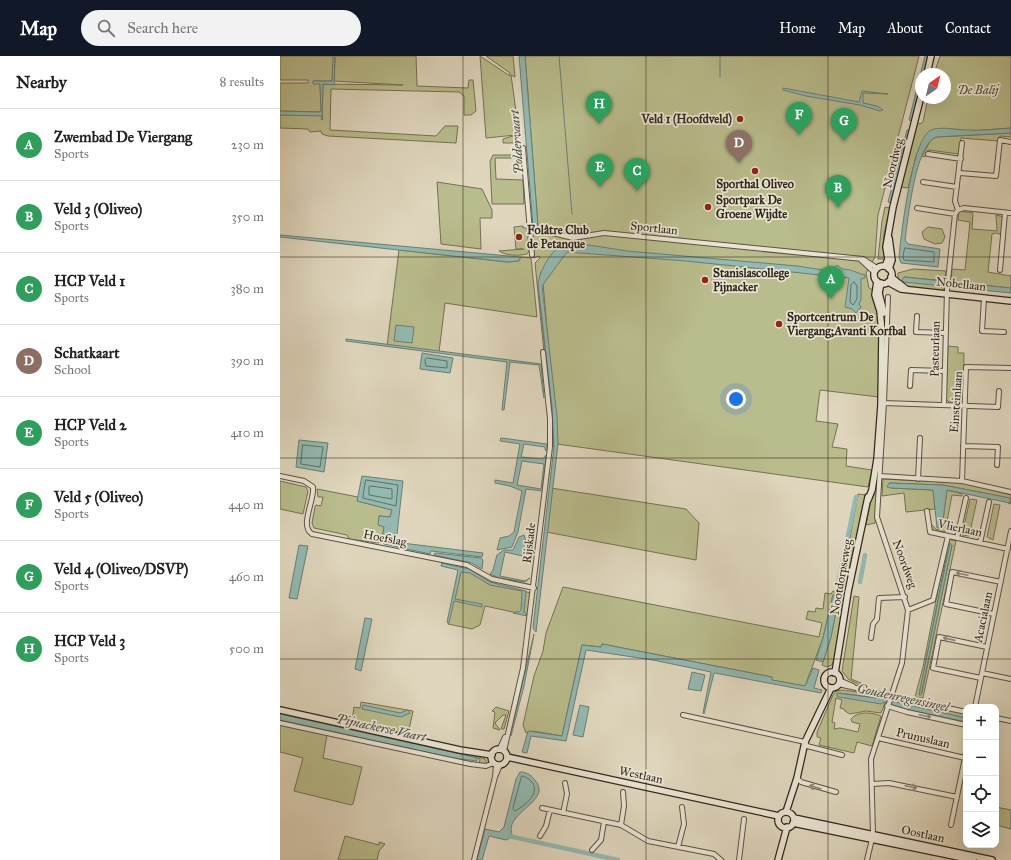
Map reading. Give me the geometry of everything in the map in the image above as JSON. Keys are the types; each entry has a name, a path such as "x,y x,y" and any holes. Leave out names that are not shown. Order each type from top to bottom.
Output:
{"main road":[{"path":"928,68 931,56"},
{"name":"Noordweg","path":"890,280 887,267 888,259 886,247 889,236 892,207 919,104"},
{"path":"887,267 876,270 879,282 890,280"},
{"name":"Nobellaan","path":"890,280 908,290 947,292 1011,301"},
{"name":"Nootdorpseweg","path":"829,687 824,683 824,677 833,673 837,658 848,592 868,500 872,490 879,442 882,377 881,315 875,295 879,282"},
{"path":"785,827 779,818 788,812 806,744 829,687 839,682 833,673"},
{"path":"280,710 460,750 495,761"},
{"path":"495,761 494,751 504,755"},
{"path":"495,761 504,755"},
{"name":"Westlaan","path":"504,755 737,807 779,818"},
{"path":"788,812 794,821 872,837"},
{"path":"778,860 785,827 794,821"},
{"name":"Oostlaan","path":"872,837 973,860"},
{"name":"Oostlaan","path":"872,837 992,860"}],"street":[{"path":"960,174 996,176 1000,140 1011,142"},
{"name":"Pasteurlaan","path":"944,404 947,292 962,143"},
{"path":"523,148 532,254"},
{"path":"928,154 960,159"},
{"path":"923,182 957,187"},
{"path":"917,208 956,212 964,208 1011,214"},
{"path":"1000,270 1005,213"},
{"name":"Sportlaan","path":"530,231 549,232 573,238 604,233 866,260 876,270"},
{"name":"Noordweg","path":"866,860 872,837 871,759 902,663 908,610 905,597 878,521 888,297"},
{"path":"984,298 982,331 1004,332"},
{"path":"917,316 916,332 946,333"},
{"name":"Rijskade","path":"504,755 506,735 522,668 534,588 551,433 543,352"},
{"name":"Einsteinlaan","path":"962,481 966,367 1011,368"},
{"path":"910,386 911,370 945,371"},
{"path":"884,402 998,407 999,391"},
{"path":"918,479 920,438"},
{"path":"963,446 998,447 997,465"},
{"name":"Hoefslag","path":"280,476 304,481 313,487 307,526 309,532 312,534 467,565 496,580 534,588"},
{"path":"880,476 962,481 1011,492"},
{"path":"957,538 966,498"},
{"path":"980,543 989,502"},
{"name":"Vlierlaan","path":"927,511 930,532 1008,549"},
{"name":"Acacialaan","path":"976,704 1011,531"},
{"path":"908,610 933,600 948,536"},
{"path":"994,614 946,604 952,572 1001,582"},
{"path":"871,638 873,624 877,619 880,598 905,597"},
{"path":"981,678 933,668 939,637 987,647"},
{"path":"982,673 1011,679"},
{"path":"839,682 859,688 889,701 907,712 963,723"},
{"path":"889,701 963,712"},
{"path":"683,715 806,744 842,755"},
{"path":"999,719 1011,721"},
{"path":"280,723 470,764 486,766 495,761 495,777 474,860"},
{"name":"Prunuslaan","path":"878,738 963,758"},
{"path":"951,825 963,768"},
{"path":"797,778 801,782 836,792"},
{"path":"563,812 567,794 565,783"},
{"path":"872,784 889,783 957,797"},
{"path":"621,825 624,806 624,792"},
{"path":"678,847 684,824 682,807"},
{"path":"542,808 621,825 648,841 714,854 721,860"},
{"path":"540,836 546,826 550,810"},
{"path":"739,860 744,819"},
{"path":"592,850 601,840 604,822"}],"green space":[{"path":"280,56 416,56 417,86 468,88 469,80 473,80 476,111 471,115 464,115 464,96 459,92 331,89 330,130 436,136 445,126 458,126 456,143 328,136 322,134 321,131 310,132 308,129 280,128 280,115 321,115 322,120 323,84 403,85 334,81 335,58 332,81 313,81 320,84 321,110 319,112 280,111 280,83 308,83 308,80 280,80"},
{"path":"480,56 510,76 510,73 486,56 513,56 515,77 511,75 518,126 518,143 503,143 503,139 516,135 486,138"},
{"name":"Sportpark De Groene Wijdte","path":"525,56 919,56 878,215 875,257 866,273 869,288 873,290 879,315 879,397 820,390 816,421 838,424 832,447 847,449 846,466 872,470 868,487 557,444 541,272 538,284 554,435 554,447 551,446 551,421 535,263 540,258 539,256 534,258 532,236 537,232 538,226"},
{"name":"De Balij","path":"940,56 1011,56 1011,128 970,131 941,129 925,138 916,156 908,188 900,187 917,123 920,124 923,122 927,104 951,104 951,68 936,68"},
{"path":"1011,133 1011,137 1000,136 998,141 961,138 959,154 928,150 925,157 922,156 931,140 936,137"},
{"path":"493,155 513,155 522,158 495,158 496,179 523,180 524,204 492,204 490,161"},
{"path":"437,182 482,189 492,210 492,218 480,218 481,249 441,244"},
{"path":"885,207 890,208 884,234 883,248 886,259 878,259 882,221"},
{"path":"959,211 973,213 972,229 997,231 996,215 1004,217 1002,235 996,233 992,234 988,272 1011,276 1011,288 951,282 952,269 965,270 970,222 958,220"},
{"path":"523,226 523,228 527,228 530,242 530,249 527,254 513,255 505,254 499,251 524,249 516,249 514,227"},
{"path":"928,227 942,229 945,237 942,243 935,244 924,239 922,232"},
{"path":"399,250 508,262 519,261 520,257 531,258 537,317 445,303 439,352 387,346"},
{"path":"913,269 946,271 945,281 904,277 945,286 944,289 941,291 908,288 898,278 898,273"},
{"path":"948,346 958,347 958,353 964,353 963,400 961,403 949,402 946,399"},
{"path":"883,479 965,483 1011,495 1011,504 1008,503 1009,498 943,485 889,483 891,488 933,490 935,509 906,512 904,493 882,496"},
{"path":"280,481 306,487 308,491 303,514 280,509"},
{"path":"551,488 686,509 699,523 696,560 546,532"},
{"path":"317,489 358,497 358,501 392,510 390,517 379,516 384,526 382,541 378,543 349,539 347,535 314,528 312,523 315,507 316,505 321,506 323,497 318,497"},
{"path":"947,490 962,494 962,496 952,495 945,532 932,530 931,524 937,530 942,527"},
{"path":"858,494 866,495 847,584 841,587"},
{"path":"872,494 877,495 875,523 866,525"},
{"path":"970,499 977,500 969,536 962,535"},
{"path":"994,504 1000,505 993,540 987,537"},
{"path":"948,539 956,541 923,698 915,697 923,667","holes":["952,545 922,693 919,695 947,554"]},
{"path":"459,569 471,571 490,583 531,593 527,615 485,606 480,625 472,629 448,624"},
{"path":"563,587 819,637 822,623 806,619 808,611 815,612 816,608 823,609 825,593 831,594 833,591 839,592 845,598 837,651 832,665 827,667 822,665 831,637 839,596 833,595 823,638 805,686 771,680 772,677 602,644 601,647 582,645 562,736 533,731 526,733 523,725 534,676 543,651 546,633"},
{"path":"854,596 859,597 851,679 866,685 866,688 848,679 842,671"},
{"path":"843,690 872,694 886,698 839,693 837,696 885,703 881,713 866,711 850,714 844,709 840,708 842,700 836,698 832,722 835,723 834,729 840,728 858,732 860,724 852,722 851,719 854,716 865,713 881,716 872,746 857,742 854,753 819,745 821,738 817,737 817,732 833,695 836,691"},
{"path":"893,698 963,712 963,717 891,702"},
{"path":"361,702 413,711 408,734 352,721 354,707 360,708"},
{"path":"496,707 509,711 504,729 501,729 506,715 503,715 495,723 500,730 493,728 495,712 492,711"},
{"path":"280,712 459,751 485,759 487,764 479,764 480,759"},
{"path":"280,725 327,735 323,758 362,767 353,804 351,805 294,791 303,758 280,752"},
{"path":"999,808 1011,810 1011,829 999,826"},
{"path":"345,836 379,845 379,842 385,844 379,851 377,860 338,860"}],"water":[{"path":"519,56 525,56 538,226 533,226"},
{"path":"925,56 929,56 926,68 922,68"},
{"path":"333,57 335,57 334,85 323,84 322,120 321,116 280,115 280,111 321,111 320,84 313,84 313,81 332,81"},
{"path":"783,88 859,102 862,91 888,94 863,93 863,103 877,106 883,110 880,111 860,105 806,96 783,90"},
{"path":"915,96 915,104 917,104 912,121 909,120"},
{"path":"939,128 979,130 1011,128 1011,133 936,137 929,143 923,154 914,184 905,240 908,244 940,249 938,267 901,263 899,257 902,229 909,189 918,150 924,137 931,130"},
{"path":"907,130 910,130 891,203 888,202"},
{"path":"280,235 520,257 520,259 519,261 508,262 280,237"},
{"path":"564,245 589,245 627,251 797,266 830,271 832,271 837,265 842,269 865,275 865,278 861,279 861,300 859,304 861,307 856,313 852,309 845,307 849,278 686,261 567,252 542,286 557,416 558,444 536,632 533,628 554,447 552,407 538,284 541,273 551,255 559,247"},
{"path":"904,277 1011,288 1011,293 904,282 902,280"},
{"path":"396,325 414,327 412,343 394,341"},
{"path":"346,339 541,364 544,398 539,365 510,362 504,410 502,410 507,362 346,341"},
{"path":"422,353 453,358 450,373 420,369"},
{"path":"501,438 547,444 547,451 545,450 545,447 524,444 521,457 543,459 546,455 543,491 526,489 518,532 512,547 497,550 500,538 509,536 514,532 522,491 510,486 495,483 495,480 513,483 520,444 500,441","holes":["522,461 544,464 541,489 517,485"]},
{"path":"299,440 328,443 324,472 296,467"},
{"path":"362,476 403,481 397,534 394,534 392,540 394,542 483,553 482,557 431,551 430,554 384,544 382,541 384,527 378,525 379,516 390,517 392,510 357,501"},
{"path":"889,483 943,485 1010,498 1010,503 947,490 942,527 937,528 933,490 891,488 887,487"},
{"path":"524,535 526,541 529,541 527,548 530,549 532,547 531,558 505,552 500,576 525,581 530,578 525,582 499,578 490,574 493,570 497,555 504,550 513,550 519,537"},
{"path":"950,543 952,545 921,695 919,695"},
{"path":"299,545 308,546 297,599 289,598"},
{"path":"435,553 481,558 483,560 482,569 472,563 434,555"},
{"path":"442,563 469,569 490,582 526,591 524,612 527,616 513,613 521,610 522,591 490,585 470,573 461,572 455,599 482,604 482,607 454,601 449,623 447,622 458,570 441,566"},
{"path":"833,595 839,596 831,637 823,662 816,660 823,638"},
{"path":"365,618 372,619 361,671 355,669"},
{"path":"534,634 524,686 511,736 510,735"},
{"path":"602,644 772,677 772,680 805,686 813,668 819,670 814,688 822,690 821,693 714,673 704,714 711,672 653,660 586,650 566,741 531,736 527,753 522,752 528,731 562,736 582,645 601,647"},
{"path":"692,672 705,675 701,691 688,689"},
{"path":"837,693 883,699 963,717 963,721 909,710 884,702 881,704 837,696"},
{"path":"363,705 400,713 408,710 410,713 401,717 362,709"},
{"path":"580,705 589,707 583,737 573,735"},
{"path":"280,714 477,758 477,761 453,758 280,720"},
{"path":"520,772 528,774 534,779 539,787 538,794 534,801 514,821 511,828 513,837 506,840 489,836 482,860 477,860 485,829 499,832 504,827 516,779"}],"waterway":[{"path":"559,56 572,214"},
{"path":"720,56 720,77"},
{"path":"838,584 856,497"},
{"path":"860,582 865,555"},
{"path":"508,836 618,860"}],"place":[{"name":"Veld 1 (Hoofdveld)","path":"740,119"},
{"name":"HCP Veld 3","path":"599,124"},
{"name":"Veld 5 (Oliveo)","path":"799,135"},
{"name":"Veld 4 (Oliveo/DSVP)","path":"844,141"},
{"name":"Schatkaart","path":"739,163"},
{"name":"Sporthal Oliveo","path":"755,171"},
{"name":"HCP Veld 2","path":"600,187"},
{"name":"HCP Veld 1","path":"637,191"},
{"name":"Sportpark De Groene Wijdte","path":"708,207"},
{"name":"Veld 3 (Oliveo)","path":"838,208"},
{"name":"Folâtre Club de Petanque","path":"519,237"},
{"name":"Stanislascollege Pijnacker","path":"705,280"},
{"name":"Zwembad De Viergang","path":"831,299"},
{"name":"Sportcentrum De Viergang;Avanti Korfbal","path":"779,324"}],"water label":[{"name":"Poldervaart","path":"517,142"},
{"name":"Goudenregensingel","path":"903,698"},
{"name":"Pijnackerse Vaart","path":"381,728"}]}
